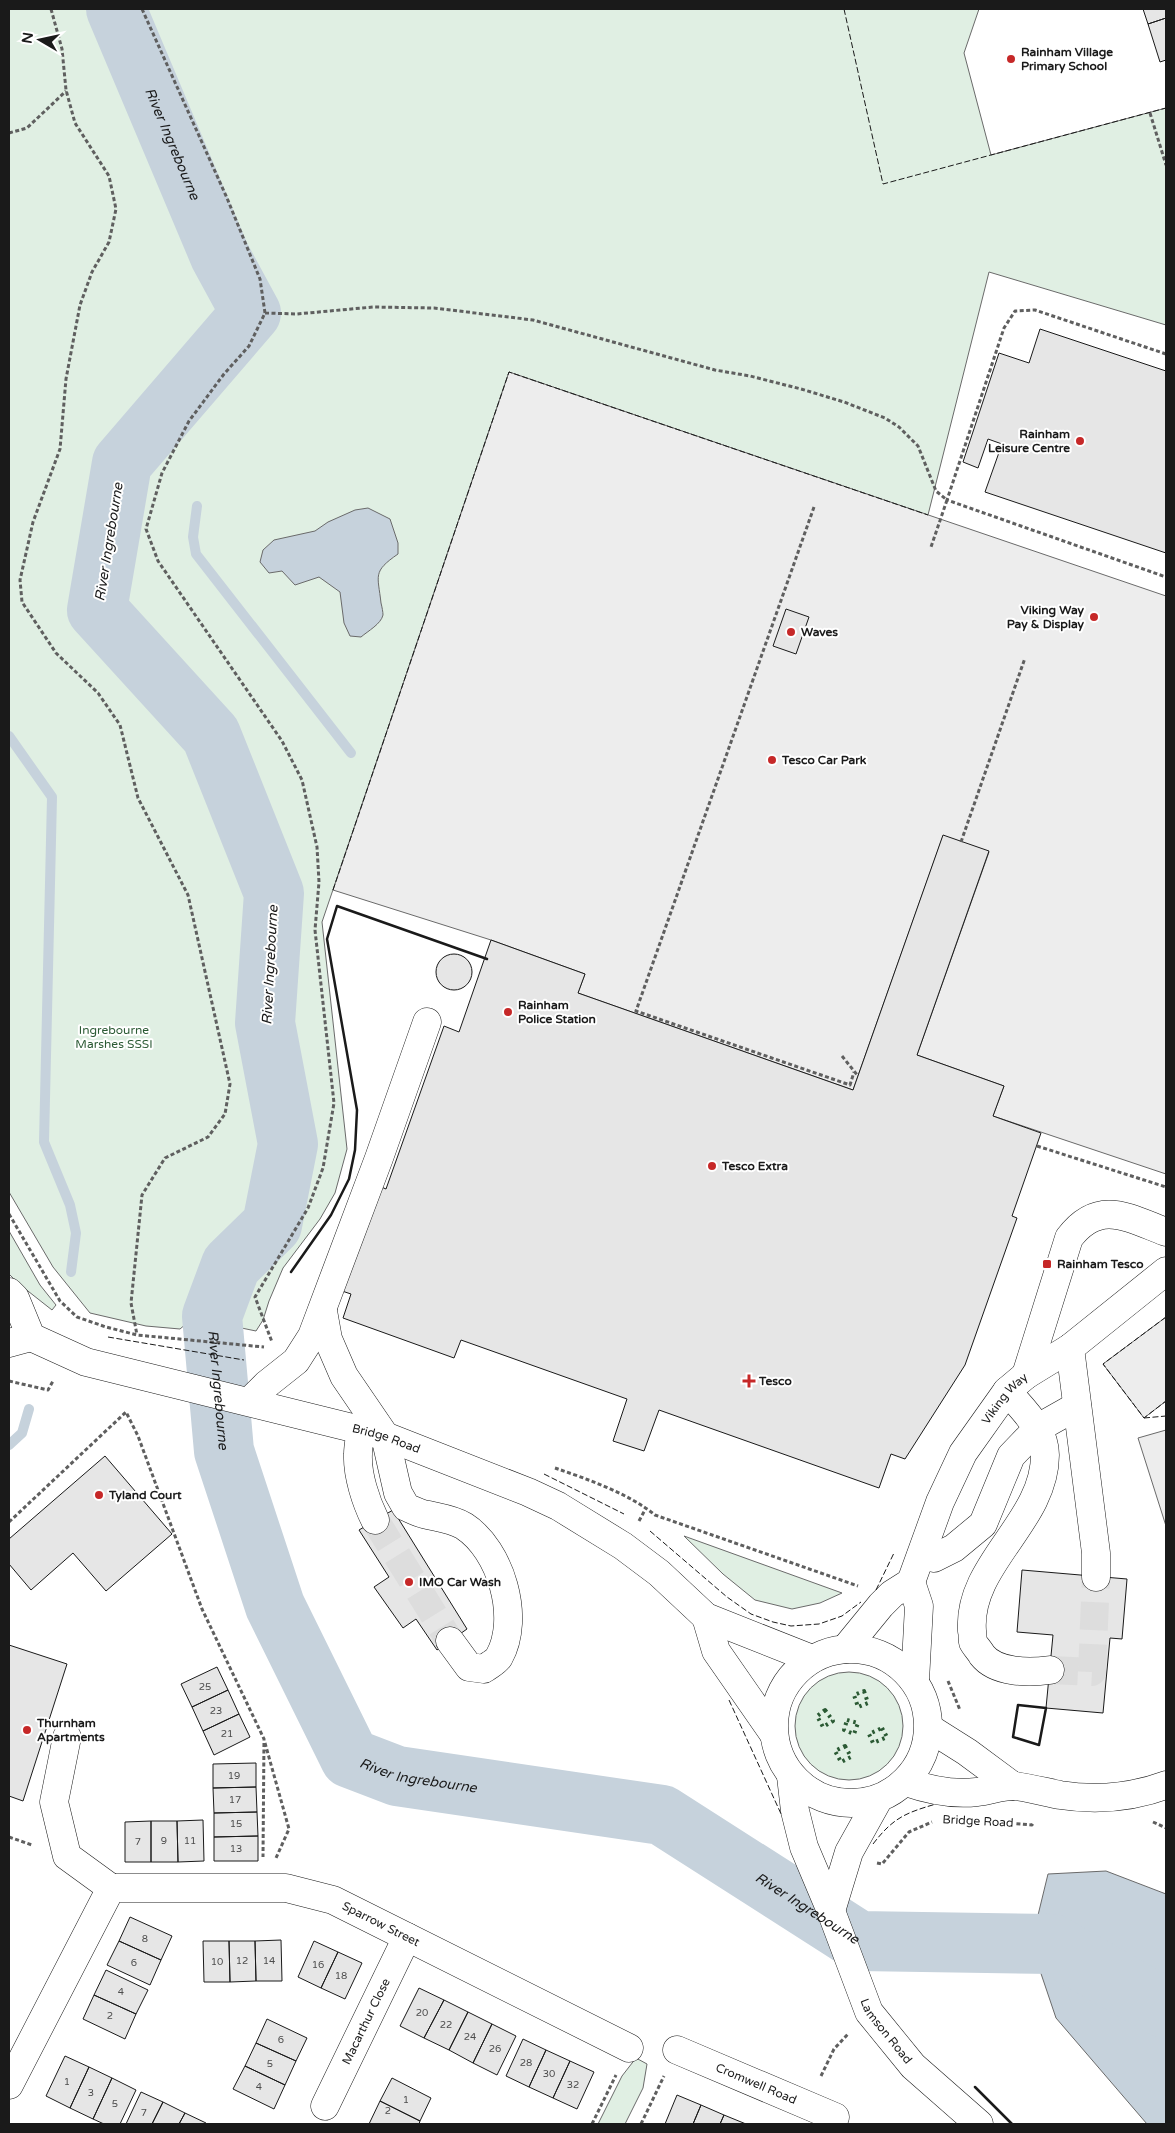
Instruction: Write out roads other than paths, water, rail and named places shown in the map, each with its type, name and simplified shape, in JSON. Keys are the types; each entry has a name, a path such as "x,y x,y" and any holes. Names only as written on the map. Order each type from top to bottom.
{"street":[{"path":"250,1401 267,1384 296,1361 312,1336 323,1312 427,1022"},
{"path":"1050,1670 1034,1672 1001,1668 985,1658 973,1642 972,1618 984,1580 1039,1490 1046,1454 1038,1428 1017,1383 1070,1238 1078,1226 1088,1218 1103,1214 1123,1216 1166,1232"},
{"name":"Viking Way","path":"910,1582 940,1502 963,1453 1017,1383 1070,1348 1166,1271"},
{"name":"Bridge Road","path":"9,1292 15,1298 20,1340 86,1362 250,1401 373,1433 528,1492 558,1506 644,1561 706,1617 812,1659"},
{"path":"323,1312 328,1339 406,1507 426,1515 448,1518 465,1527 487,1548 498,1570 509,1613 508,1636 498,1659 484,1669 468,1667 450,1640"},
{"path":"1070,1348 1096,1553 1096,1577"},
{"path":"921,1556 934,1558 954,1548 983,1524 1011,1456 1038,1428 1077,1406"},
{"path":"373,1433 358,1454 367,1501 375,1520"},
{"path":"845,1649 881,1605 892,1594 910,1582 919,1606 915,1681"},
{"path":"706,1617 716,1651 773,1733"},
{"path":"845,1649 865,1650 884,1656 901,1666 915,1681 926,1704 929,1728 922,1757 915,1770 906,1782 893,1792 878,1800 854,1804 831,1802 809,1792 791,1776 779,1756 773,1733 775,1711 782,1690 795,1672 812,1659 828,1652 845,1649"},
{"path":"929,1728 967,1752 1013,1786"},
{"path":"9,2085 111,1888 67,1856 54,1802 67,1737"},
{"name":"Lamson Road","path":"791,1776 795,1811 804,1847 831,1911 869,2012 907,2060 979,2124"},
{"path":"906,1782 931,1790 951,1793 977,1792 1013,1786 1062,1795 1095,1798 1140,1794 1166,1785"},
{"path":"831,1911 849,1852 878,1800"},
{"name":"Sparrow Street","path":"111,1888 286,1888 333,1900 629,2048"},
{"name":"Macarthur Close","path":"325,2106 407,1937"},
{"name":"Cromwell Road","path":"677,2050 808,2104 839,2122"}],"waterway":[{"name":"River Ingrebourne","path":"116,9 220,256 251,313 122,463 97,610 211,735 274,893 265,1023 288,1144 272,1225 231,1265 212,1316 224,1451 275,1606 350,1758 397,1776 662,1815 859,1941 1052,1944 1166,2009"},
{"path":"197,506 193,537 196,554 351,753"},
{"path":"9,736 52,797 44,1142 70,1205 76,1233 71,1272"},
{"path":"9,1445 22,1433 29,1409"}],"tunnel":[{"path":"375,1520 450,1641"},
{"path":"1050,1670 1092,1672 1096,1577"}],"place":[{"name":"Rainham Village Primary School","path":"1011,59"},
{"name":"Rainham Leisure Centre","path":"1080,441"},
{"name":"Viking Way Pay & Display","path":"1094,617"},
{"name":"Waves","path":"791,632"},
{"name":"Tesco Car Park","path":"772,760"},
{"name":"Rainham Police Station","path":"508,1012"},
{"name":"Tesco Extra","path":"712,1166"},
{"name":"Rainham Tesco","path":"1047,1264"},
{"name":"Tesco","path":"749,1381"},
{"name":"Tyland Court","path":"99,1495"},
{"name":"IMO Car Wash","path":"409,1582"},
{"name":"Thurnham Apartments","path":"27,1730"}],"park label":[{"name":"Ingrebourne Marshes SSSI","path":"114,1037"}]}
